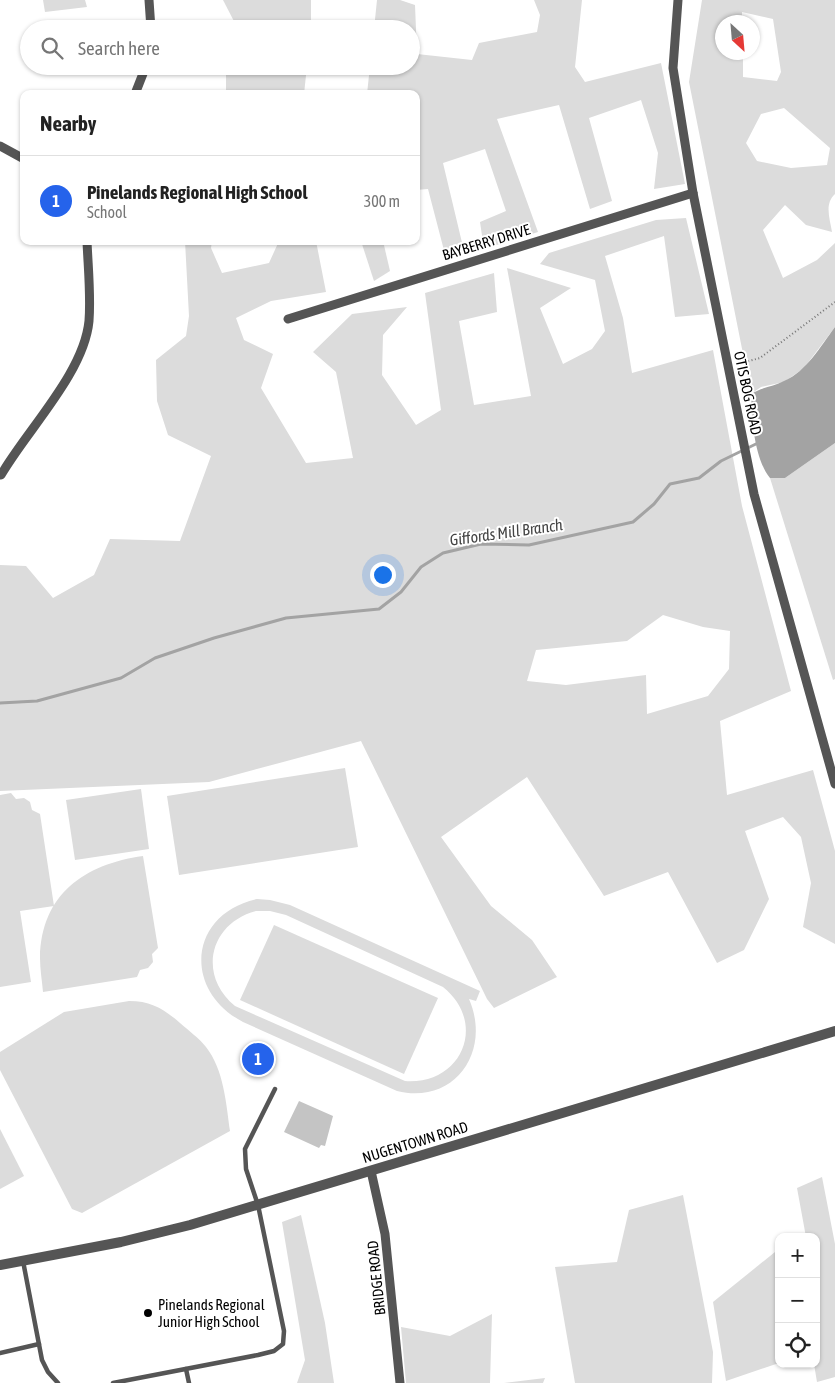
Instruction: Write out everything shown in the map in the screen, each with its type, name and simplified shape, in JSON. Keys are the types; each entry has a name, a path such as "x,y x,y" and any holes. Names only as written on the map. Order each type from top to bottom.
{"street":[{"path":"149,0 150,20"},
{"name":"OTIS BOG ROAD","path":"678,0 673,68 693,193 754,494 835,784"},
{"path":"137,90 142,75"},
{"path":"0,146 20,157"},
{"name":"BAYBERRY DRIVE","path":"288,319 693,193"},
{"path":"1,475 15,451 68,377 82,350 89,322 87,245"},
{"name":"NUGENTOWN ROAD","path":"0,1265 121,1242 258,1205 835,1031"},
{"name":"BRIDGE ROAD","path":"371,1171 385,1234 400,1383"}],"lane":[{"path":"113,1383 274,1351 283,1344 284,1337 280,1307 258,1205 246,1169 245,1149 275,1089"},
{"path":"23,1262 40,1347 48,1372 58,1383"},
{"path":"0,1353 40,1347"},
{"path":"186,1369 189,1383"}],"path":[{"path":"728,366 760,358 835,302"}],"shaded area":[{"path":"43,0 85,0 87,7 45,12"},
{"path":"223,0 311,0 311,20 233,20"},
{"path":"377,0 400,0 415,5 416,20 375,20"},
{"path":"534,0 582,0 575,67 585,82 661,63 685,184 654,189 658,153 641,100 589,118 612,201 590,209 559,105 497,119 538,232 484,249 480,222 506,211 485,149 443,163 464,251 446,258 428,189 420,190 420,90 367,90 369,75 420,75 420,54 472,60 479,43 537,32 540,15"},
{"path":"702,0 835,0 835,194 829,207 832,232 806,225 785,205 763,230 783,278 817,260 835,243 835,327 804,368 784,382 761,387 751,394 689,82","holes":["784,108 830,148 827,165 791,168 757,161 746,143 761,114"]},
{"path":"226,75 306,75 304,90 226,90"},
{"path":"686,218 709,314 675,317 664,236 605,256 623,318 632,373 713,350 742,506 791,691 720,721 727,795 813,770 835,851 835,944 803,927 811,883 801,837 783,817 745,831 769,899 744,950 717,963 668,872 604,896 527,777 441,837 491,906 532,940 557,977 494,1008 487,999 361,741 209,782 0,791 0,565 26,566 53,598 94,575 110,539 180,541 211,456 168,435 157,401 156,360 186,336 189,316 185,245 211,245 222,273 269,263 277,245 317,245 326,292 271,301 236,318 244,340 273,354 261,388 306,463 353,458 336,372 313,352 352,314 407,307 383,335 382,375 416,425 441,410 425,293 494,273 497,312 459,321 474,405 531,396 507,268 571,288 540,308 563,364 592,349 605,331 595,280 540,264 549,253 656,220","holes":["663,615 703,627 730,631 729,669 708,696 647,714 646,675 566,685 527,681 536,650 627,641"]},
{"path":"362,245 384,245 390,271 374,281"},
{"path":"835,327 835,443 785,478 770,478 757,450 751,394 780,383 800,371"},
{"path":"835,443 835,679 833,680 770,478 785,478"},
{"path":"345,768 358,847 179,875 167,796"},
{"path":"141,789 149,849 75,860 66,800"},
{"path":"11,793 16,799 24,798 30,802 32,810 40,814 54,906 20,911 31,982 0,987 0,795"},
{"path":"143,856 158,948 152,954 153,962 148,968 140,970 137,977 43,992 40,958 42,936 48,916 58,900 70,886 85,875 103,866"},
{"path":"257,899 290,905 480,991 476,1001 469,999 475,1019 475,1038 471,1055 463,1070 451,1082 436,1090 417,1093 397,1091 243,1022 223,1008 210,991 203,973 202,954 207,936 218,920 234,907","holes":["256,911 270,911 286,915 443,987 457,1002 464,1017 466,1034 462,1049 454,1063 441,1073 425,1080 405,1081 235,1006 223,994 216,980 213,965 214,951 219,938 240,917"]},
{"path":"274,925 438,998 404,1074 240,1000"},
{"path":"129,1001 144,1002 163,1010 206,1047 217,1066 220,1076 230,1131 82,1213 72,1209 0,1070 0,1052 64,1012"},
{"path":"0,1129 24,1176 0,1189"},
{"path":"822,1177 835,1244 835,1377 817,1382 815,1368 820,1368 820,1233 805,1233 797,1188"},
{"path":"683,1195 713,1352 712,1383 575,1383 555,1267 617,1262 629,1210"},
{"path":"301,1215 325,1323 334,1383 297,1383 305,1360 282,1222"},
{"path":"775,1252 775,1364 726,1381 713,1302"},
{"path":"492,1314 490,1383 406,1383 401,1327 450,1336"},
{"path":"545,1378 543,1383 504,1383"}],"building":[{"path":"299,1101 333,1116 325,1146 321,1145 319,1148 284,1132"}],"waterway":[{"name":"Giffords Mill Branch","path":"0,703 37,701 121,678 155,658 214,638 286,618 379,609 401,592 421,567 443,553 481,544 529,545 633,522 654,504 670,484 699,478 721,461 760,442"}],"place":[{"name":"Pinelands Regional High School","path":"258,1059"},
{"name":"Pinelands Regional Junior High School","path":"148,1313"}]}
